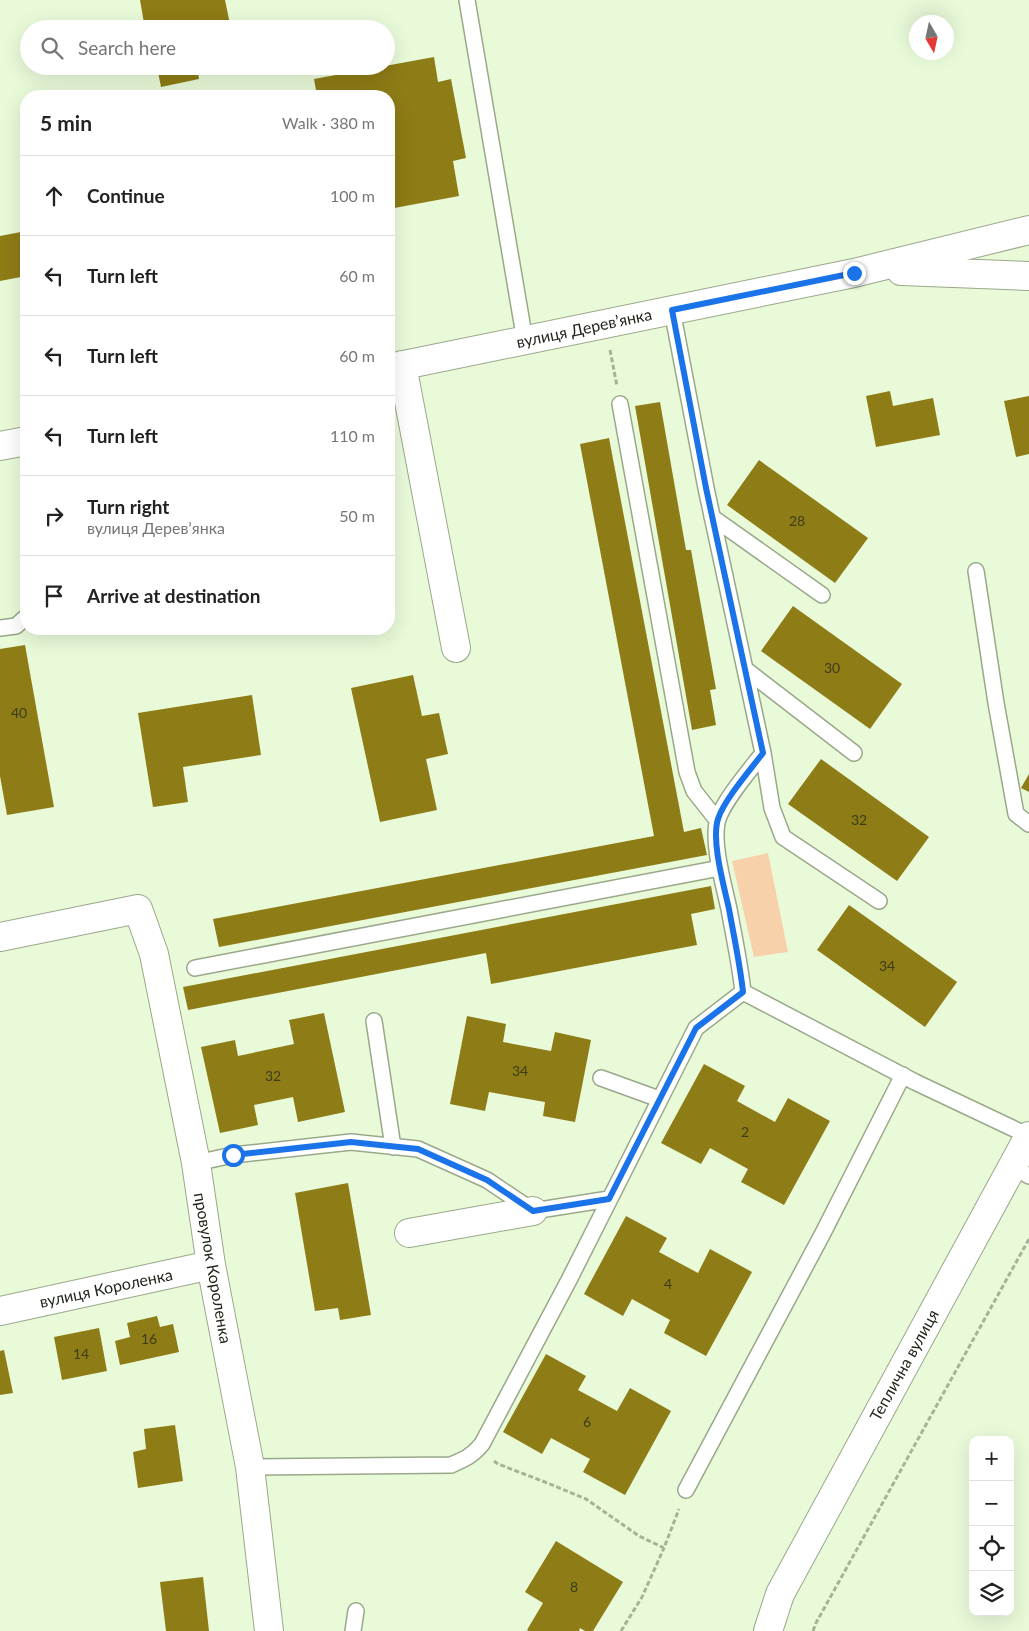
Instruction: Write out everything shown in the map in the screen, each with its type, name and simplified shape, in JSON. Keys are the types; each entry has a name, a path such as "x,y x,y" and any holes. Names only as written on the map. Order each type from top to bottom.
{"street":[{"path":"867,270 1029,230"},
{"name":"вулиця Деревʼянка","path":"395,367 867,270"},
{"path":"867,270 1029,276"},
{"path":"395,367 456,648"},
{"path":"0,446 20,442"},
{"name":"провулок Короленка","path":"0,937 138,909 154,954 196,1163 211,1264 250,1467 269,1631"},
{"name":"Теплична вулиця","path":"768,1631 780,1594 1021,1171 1029,1136"},
{"path":"409,1233 533,1211"},
{"name":"вулиця Короленка","path":"0,1311 211,1264"},
{"name":"Теплична вулиця","path":"746,1631 780,1594"}],"lane":[{"path":"467,0 525,340"},
{"path":"672,310 712,517 763,753 772,808 783,837 879,901"},
{"path":"620,404 687,772 694,791 717,820"},
{"path":"712,517 822,595"},
{"path":"976,571 996,703 1016,814 1029,824"},
{"path":"0,628 16,626 20,622"},
{"path":"745,669 854,753"},
{"path":"743,992 740,962 720,868 717,820 723,807 763,753"},
{"path":"195,968 720,868"},
{"path":"743,992 903,1075 1029,1136"},
{"path":"250,1467 450,1465 468,1458 482,1444 569,1280 696,1028 743,992"},
{"path":"374,1021 392,1147"},
{"path":"686,1490 823,1233 903,1075"},
{"path":"600,1078 659,1099"},
{"path":"196,1163 233,1155 351,1142 418,1149 487,1180 533,1211 609,1199"},
{"path":"353,1631 356,1611"}],"path":[{"path":"605,324 620,404"},
{"path":"812,1631 1029,1239"},
{"path":"478,1448 498,1464 586,1499 639,1536 664,1548"},
{"path":"621,1631 642,1596 664,1548 686,1490"}],"shaded area":[{"path":"768,853 788,952 754,957 732,861"}],"building":[{"path":"140,0 225,0 229,20 143,20"},
{"path":"434,57 438,82 451,79 466,158 453,161 459,196 395,208 395,90 316,90 314,79 336,75 395,75 395,64"},
{"path":"159,75 198,75 199,79 161,87"},
{"path":"20,232 20,277 0,281 0,236"},
{"path":"890,391 893,406 933,398 940,435 876,447 866,396"},
{"path":"1029,396 1029,454 1016,457 1004,401"},
{"path":"660,402 686,550 691,550 716,689 710,690 716,725 692,730 635,406"},
{"path":"609,438 684,832 701,828 707,855 219,947 213,919 654,836 580,444"},
{"path":"759,460 868,538 835,583 727,505"},
{"path":"793,606 902,684 870,729 761,651"},
{"path":"25,645 54,807 7,815 0,776 0,649"},
{"path":"413,675 422,716 439,713 448,754 426,759 437,810 380,822 351,688"},
{"path":"252,695 261,755 183,767 188,802 153,807 138,713"},
{"path":"821,759 929,837 897,881 788,804"},
{"path":"1029,774 1029,792 1021,788"},
{"path":"711,886 715,909 691,914 697,945 491,984 486,953 188,1010 183,987"},
{"path":"849,905 957,982 925,1027 817,950"},
{"path":"324,1013 345,1112 298,1122 293,1097 254,1105 258,1125 220,1133 201,1047 235,1040 238,1056 294,1044 289,1020"},
{"path":"467,1016 506,1024 503,1042 551,1051 555,1032 591,1040 575,1122 543,1116 545,1102 489,1092 485,1111 450,1104"},
{"path":"704,1064 745,1086 737,1101 775,1122 788,1098 830,1121 784,1205 741,1182 748,1169 710,1148 701,1164 661,1143"},
{"path":"348,1183 371,1315 340,1320 338,1308 315,1311 295,1193"},
{"path":"626,1216 667,1238 659,1252 698,1273 710,1249 752,1272 706,1356 664,1333 670,1320 632,1299 623,1316 584,1294"},
{"path":"157,1316 160,1327 173,1324 179,1352 120,1365 115,1341 130,1337 127,1323"},
{"path":"99,1328 107,1371 62,1380 54,1337"},
{"path":"4,1350 13,1393 0,1395 0,1351"},
{"path":"546,1354 586,1376 578,1390 617,1411 630,1388 671,1411 625,1495 583,1472 590,1459 551,1438 542,1454 503,1432"},
{"path":"175,1425 183,1481 138,1488 133,1452 146,1449 144,1429"},
{"path":"556,1541 623,1582 593,1631 585,1631 580,1628 579,1631 527,1630 543,1603 525,1592"},
{"path":"203,1577 209,1631 166,1631 160,1582"}],"route":[{"path":"233,1155 351,1142 418,1149 487,1180 533,1211 609,1199 696,1028 743,992 740,962 720,868 717,820 723,807 763,753 706,488 672,310 854,273"}]}
